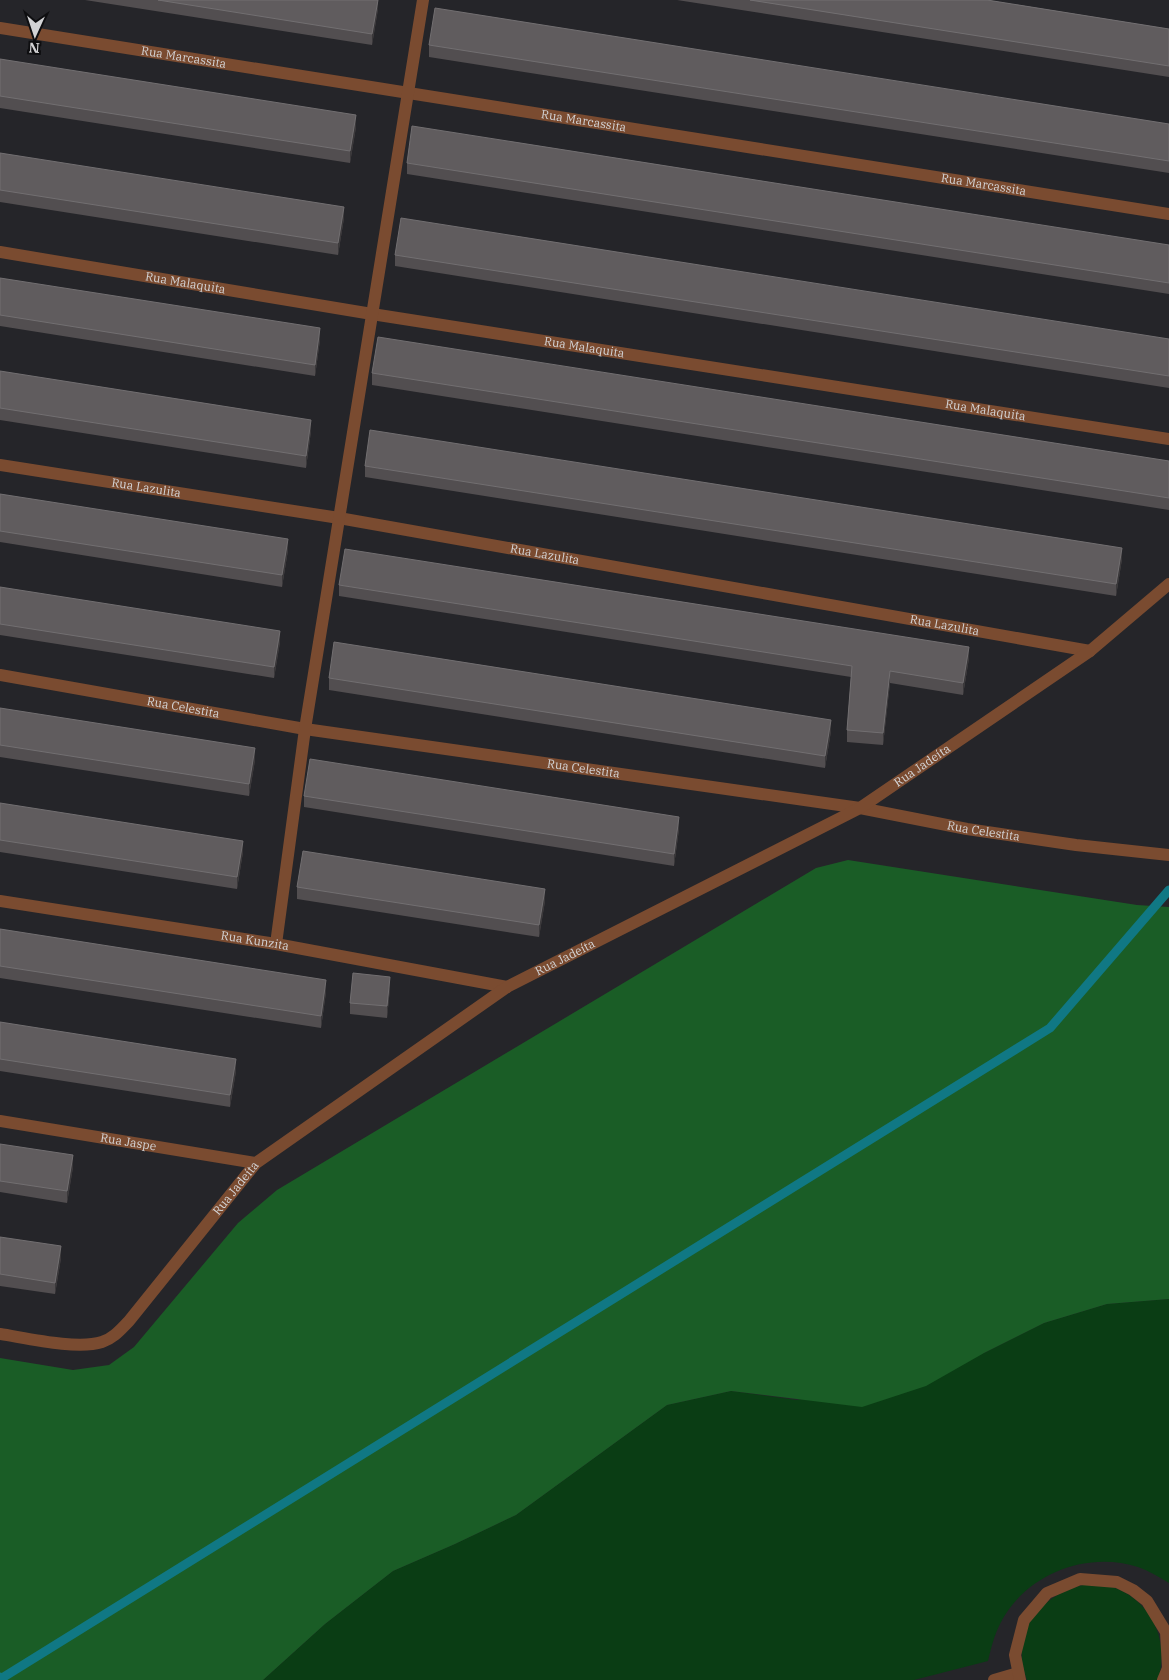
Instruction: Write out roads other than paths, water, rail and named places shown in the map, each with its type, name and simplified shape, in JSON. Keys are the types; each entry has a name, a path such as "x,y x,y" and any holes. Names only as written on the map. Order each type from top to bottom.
{"street":[{"path":"276,944 305,729 423,0"},
{"name":"Rua Marcassita","path":"0,28 1169,214"},
{"name":"Rua Malaquita","path":"0,252 372,314 1169,440"},
{"name":"Rua Lazulita","path":"0,465 339,518 1090,651"},
{"name":"Rua Jadeíta","path":"0,1334 90,1345 103,1342 115,1336 256,1163 507,986 860,808 1090,651 1169,584"},
{"name":"Rua Celestita","path":"0,675 305,729 860,808 967,829 1076,845 1169,855"},
{"name":"Rua Kunzita","path":"0,901 276,944 507,986"},
{"name":"Rua Jaspe","path":"0,1120 256,1163"},
{"path":"994,1680 1019,1677 1015,1655 1024,1620 1047,1593 1080,1579 1117,1582 1133,1590 1148,1601 1167,1631 1168,1668 1163,1680"}],"waterway":[{"path":"0,1677 2,1678 1050,1028 1169,890"}]}
